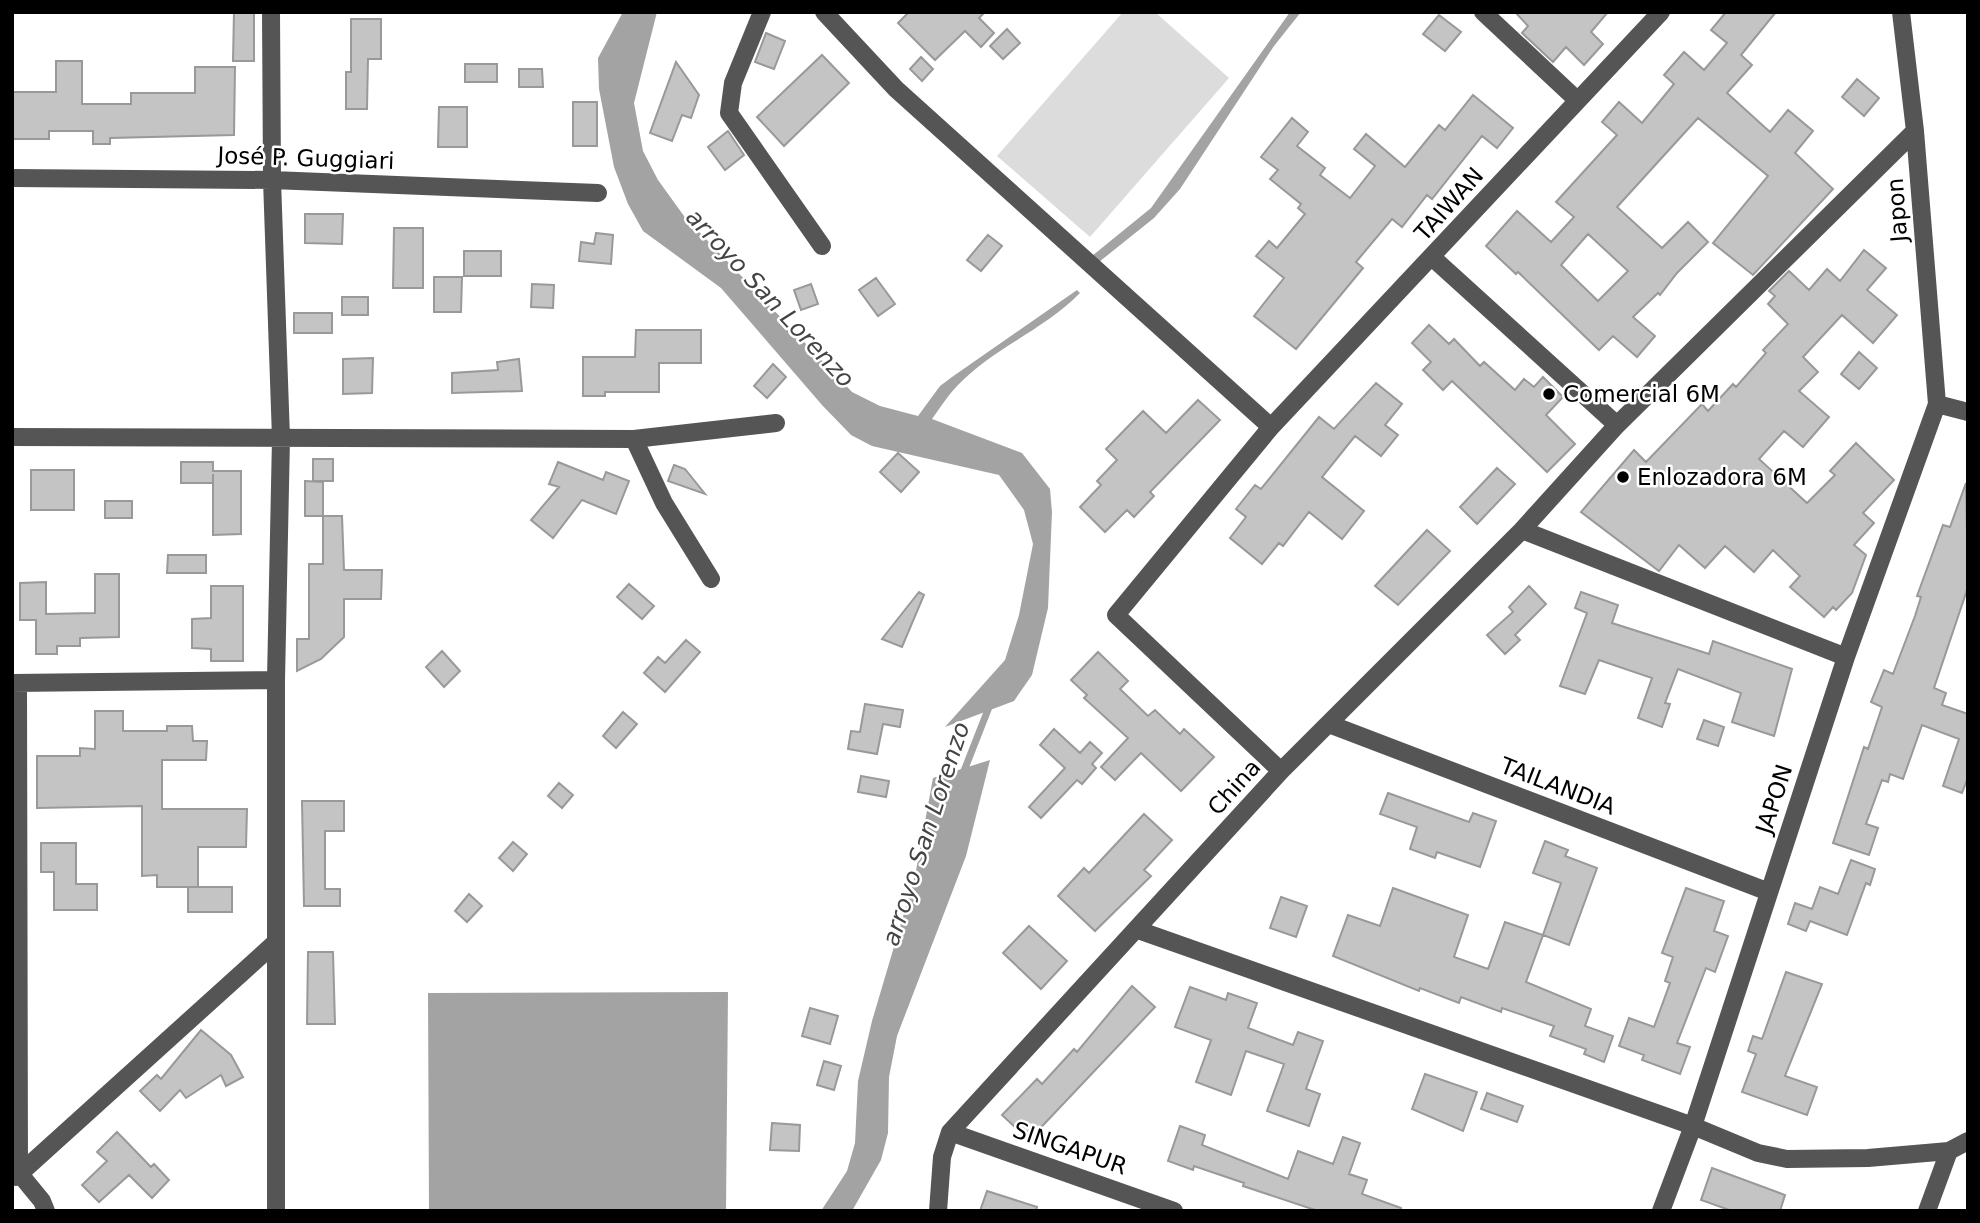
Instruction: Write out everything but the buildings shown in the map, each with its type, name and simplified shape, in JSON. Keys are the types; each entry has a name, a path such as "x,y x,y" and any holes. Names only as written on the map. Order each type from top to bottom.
{"street":[{"path":"271,12 272,180 281,438 276,680 276,1211"},
{"path":"762,12 733,83 729,113 822,246"},
{"path":"824,12 896,89 1271,427"},
{"path":"1483,12 1577,100"},
{"name":"TAIWAN","path":"1281,771 1116,615 1271,427 1433,258 1661,12"},
{"name":"Japon","path":"1901,12 1915,131 1937,404"},
{"name":"China","path":"938,1211 942,1157 950,1132 1281,771 1522,530 1617,425 1915,131"},
{"name":"José P. Guggiari","path":"12,178 272,180 598,193"},
{"path":"1433,258 1617,425"},
{"path":"1937,404 1968,412"},
{"name":"JAPON","path":"1661,1211 1693,1126 1846,657 1937,404"},
{"path":"12,437 634,439 776,423"},
{"path":"634,439 664,503 711,579"},
{"path":"1522,530 1846,657"},
{"path":"46,1211 16,1177 15,683 276,680"},
{"name":"TAILANDIA","path":"1329,724 1769,892"},
{"path":"1138,930 1693,1126 1758,1153 1787,1159 1868,1158 1949,1151 1968,1141"},
{"path":"16,1177 276,942"},
{"name":"SINGAPUR","path":"950,1132 1174,1211"},
{"path":"1927,1211 1949,1151"}],"shaded area":[{"path":"1123,12 1155,12 1229,78 1090,237 997,156"}],"water":[{"path":"623,12 657,12 634,103 643,151 658,180 684,216 852,392 880,406 918,416 940,386 1077,290 1080,293 1051,318 972,372 951,393 932,419 1022,453 1050,489 1052,512 1048,608 1032,675 1014,701 945,727 1005,660 1019,615 1033,544 1024,510 999,475 872,446 851,435 721,288 643,231 628,204 614,167 599,89 598,58"},
{"path":"1290,12 1301,12 1274,46 1180,189 1154,218 1099,262 1092,256 1151,208"},
{"path":"990,760 966,856 897,1036 889,1077 888,1133 881,1160 852,1211 821,1211 847,1171 855,1143 858,1081 872,1021 915,876 933,778"},
{"path":"728,992 726,1211 429,1211 428,993"}],"waterway":[{"name":"arroyo San Lorenzo","path":"962,776 991,702"}],"place":[{"name":"Comercial 6M","path":"1549,394"},
{"name":"Enlozadora 6M","path":"1623,477"}]}
